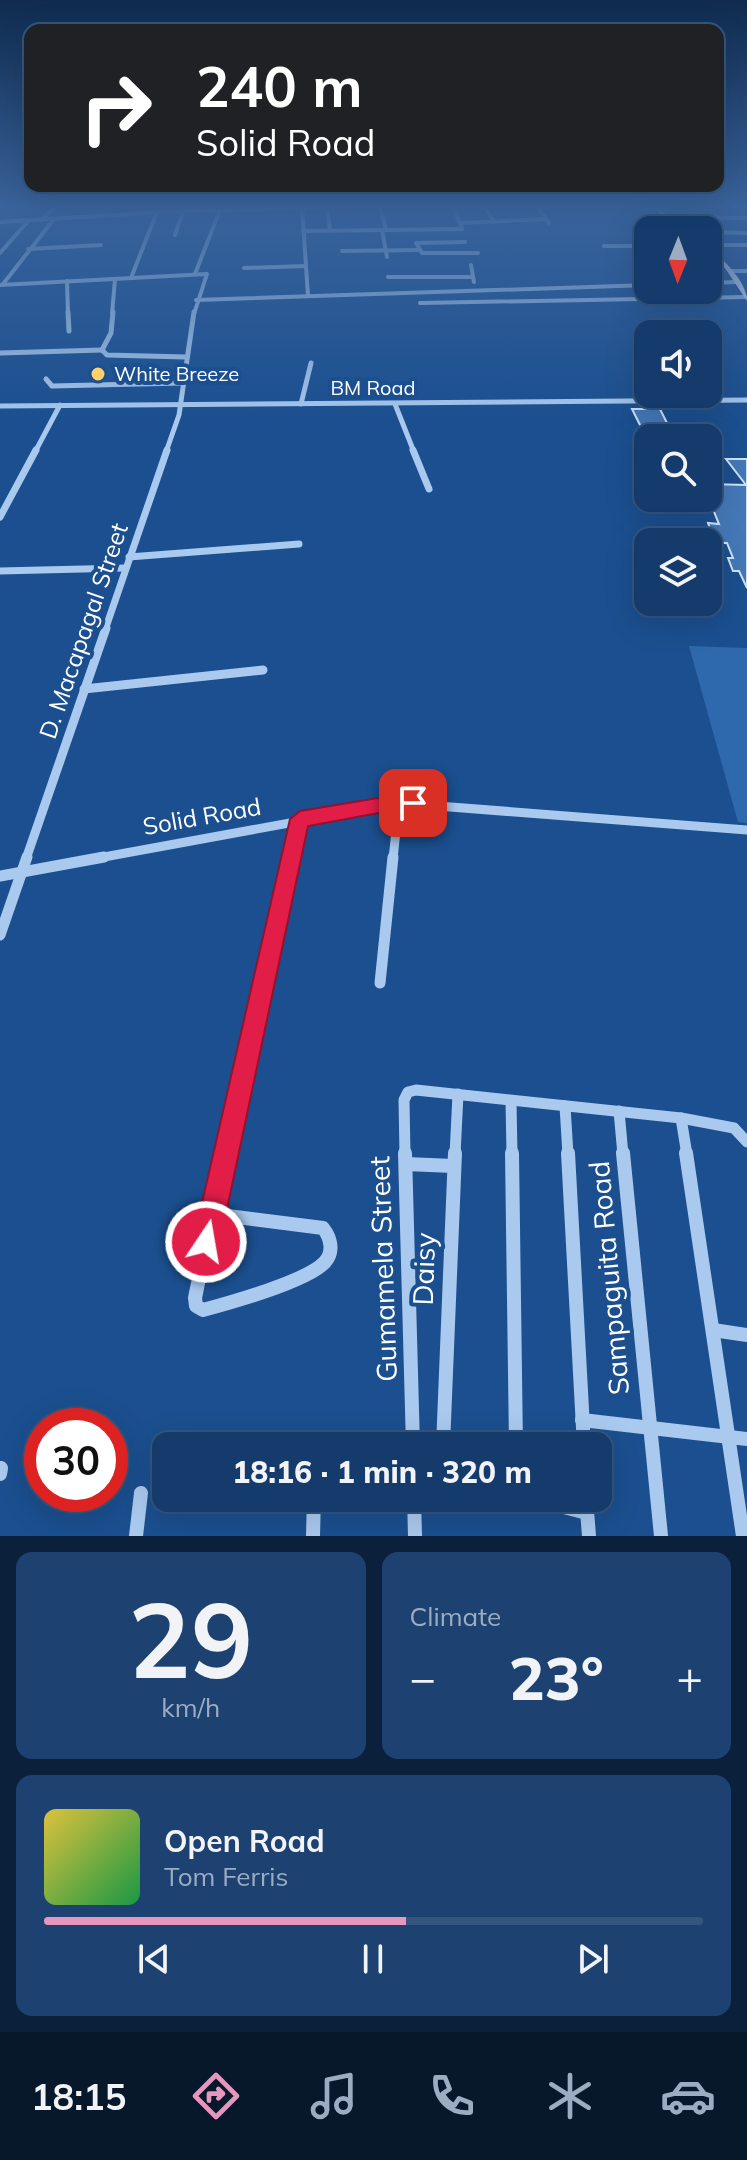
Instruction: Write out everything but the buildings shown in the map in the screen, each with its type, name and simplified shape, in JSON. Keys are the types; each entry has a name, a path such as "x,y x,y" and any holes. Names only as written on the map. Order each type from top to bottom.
{"main road":[{"path":"734,278 747,298"}],"street":[{"path":"2,284 136,278"},
{"name":"D. Macapagal Street","path":"0,935 179,405 196,300 205,278"},
{"path":"307,278 308,296"},
{"path":"472,278 475,289"},
{"path":"102,350 111,333 115,279"},
{"path":"67,281 69,331"},
{"path":"722,283 737,282"},
{"path":"196,300 634,285"},
{"path":"420,303 747,298"},
{"path":"0,353 102,350"},
{"path":"102,350 104,355 111,356 186,357"},
{"path":"301,404 311,363"},
{"path":"46,379 52,386 183,383"},
{"name":"BM Road","path":"0,406 747,400"},
{"path":"395,404 429,489"},
{"path":"1,513 60,405"},
{"path":"129,557 299,544"},
{"path":"0,571 125,568"},
{"path":"84,689 263,670"},
{"path":"380,983 399,803"},
{"name":"Solid Road","path":"0,876 399,803 747,830"},
{"path":"212,1214 323,1228 330,1237 330,1253 316,1269 203,1310 195,1303 212,1214 300,819"},
{"name":"Gumamela Street","path":"413,1432 404,1100 408,1092 458,1094"},
{"path":"458,1094 681,1118 734,1128 747,1142"},
{"name":"Daisy","path":"444,1432 458,1094"},
{"path":"511,1101 516,1432"},
{"path":"565,1106 583,1432"},
{"name":"Sampaguita Road","path":"619,1111 661,1536"},
{"path":"681,1118 743,1536"},
{"path":"406,1164 453,1166"},
{"path":"713,1330 747,1335"},
{"path":"582,1420 747,1439"},
{"path":"136,1536 141,1493"},
{"path":"313,1536 314,1512"},
{"path":"414,1512 415,1536"},
{"path":"587,1512 589,1536"}],"shaded area":[{"path":"689,646 747,648 747,823 738,822"}],"place":[{"name":"White Breeze","path":"98,374"}],"route":[{"path":"206,1242 300,819 384,804 413,803"}]}
